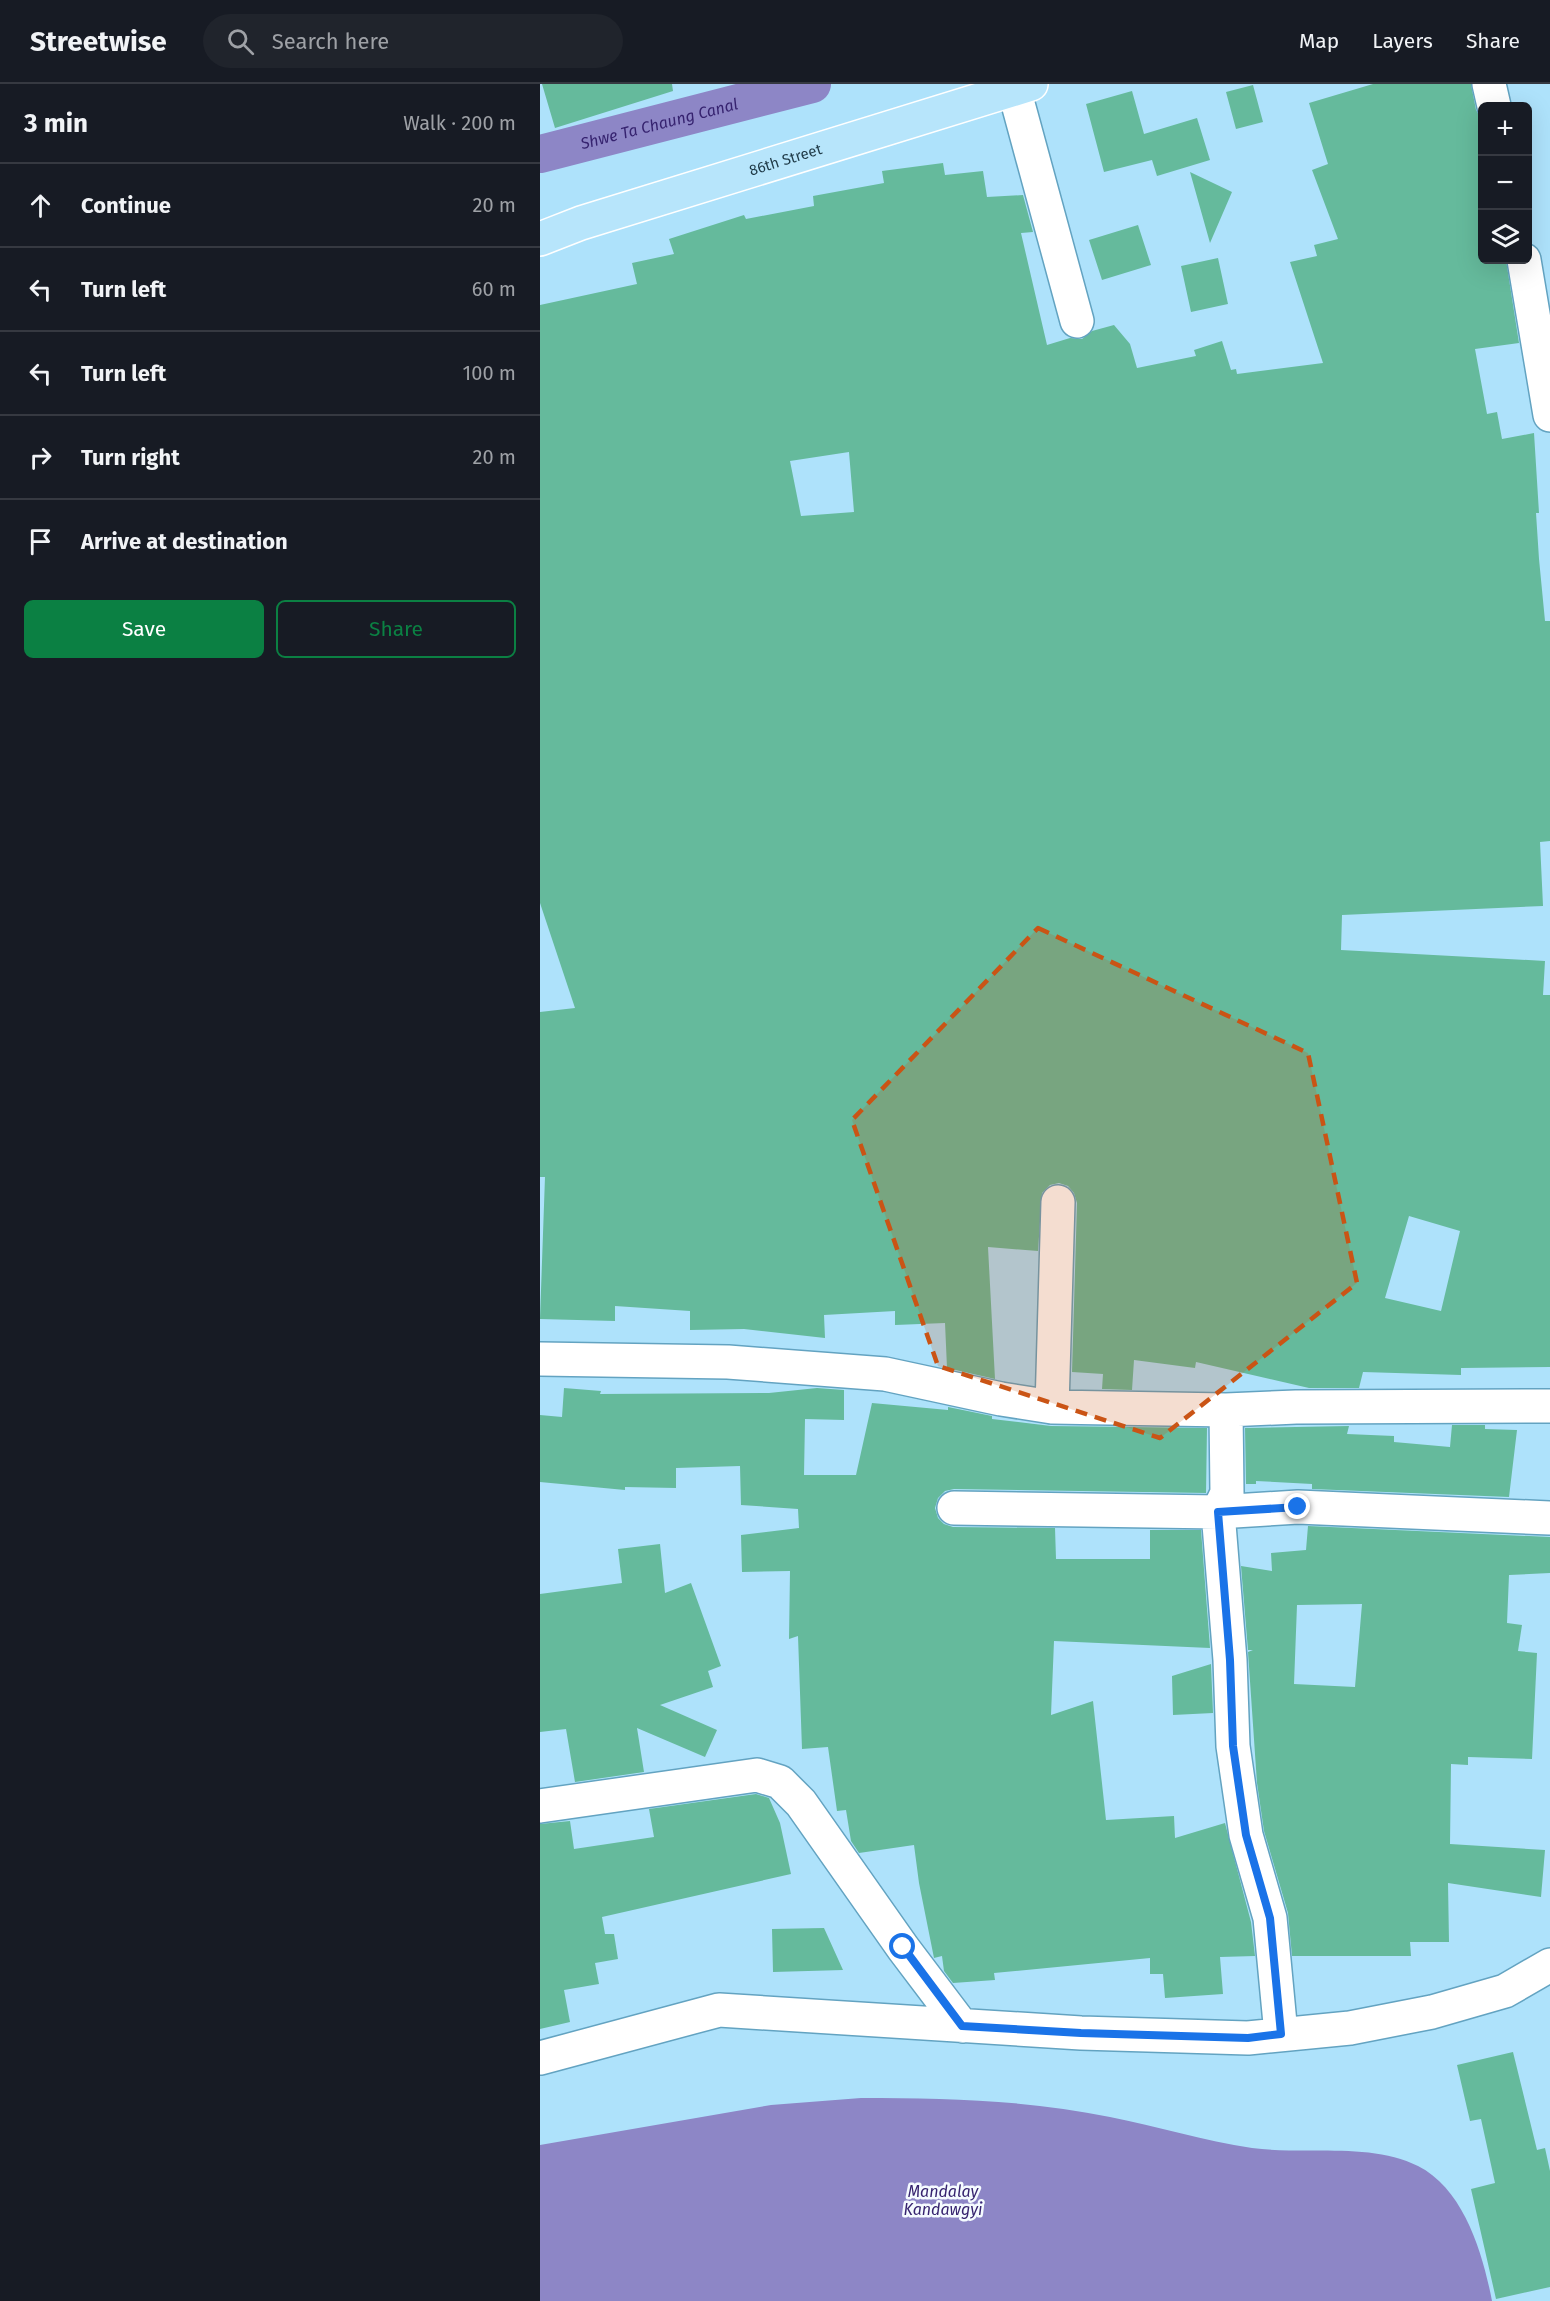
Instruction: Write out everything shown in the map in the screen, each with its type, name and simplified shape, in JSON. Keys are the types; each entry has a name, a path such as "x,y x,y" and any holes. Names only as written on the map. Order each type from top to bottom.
{"main road":[{"name":"86th Street","path":"540,239 581,223 1022,86"}],"street":[{"path":"1489,84 1493,102"},
{"path":"1022,86 1077,321"},
{"path":"1525,264 1550,415"},
{"path":"1052,1407 1058,1202"},
{"path":"540,1359 728,1362 885,1374 1001,1399 1052,1407 1226,1410 1296,1407 1550,1406"},
{"path":"1226,1410 1227,1493 1218,1512 1230,1660 1233,1746 1246,1835 1270,1918 1281,2034"},
{"path":"954,1508 1218,1512 1298,1507 1550,1518"},
{"path":"540,1806 757,1774 780,1782 801,1803 962,2026"},
{"path":"540,2058 719,2010 1081,2033 1248,2038 1350,2028 1432,2012 1505,1991 1550,1965"}],"highlighted area":[{"path":"1038,928 1308,1053 1357,1283 1160,1438 938,1366 852,1120"}],"water":[{"name":"Mandalay Kandawgyi","path":"861,2098 955,2100 1049,2107 1110,2117 1252,2148 1359,2152 1400,2159 1434,2176 1459,2206 1477,2244 1492,2301 540,2301 540,2145 771,2105"}],"building":[{"path":"542,84 672,84 673,91 555,128"},
{"path":"1373,84 1471,84 1478,113 1478,264 1507,264 1519,343 1475,349 1487,414 1497,412 1502,439 1534,433 1539,513 1536,513 1539,559 1545,621 1550,621 1550,841 1540,842 1543,906 1342,915 1341,950 1545,961 1543,995 1550,995 1550,1367 1461,1368 1461,1375 1363,1372 1359,1388 1309,1388 1196,1362 1195,1368 1134,1360 1132,1390 1102,1389 1103,1374 1072,1372 1077,1203 1074,1193 1068,1186 1059,1183 1050,1185 1042,1193 1038,1251 988,1247 995,1379 947,1368 945,1323 895,1325 895,1311 824,1315 825,1338 744,1329 690,1330 690,1311 615,1306 615,1321 540,1319 545,1177 540,1177 540,1012 575,1008 540,903 540,305 637,284 632,263 674,254 669,239 744,215 746,219 814,206 813,196 884,183 882,171 943,163 945,175 983,171 987,197 1023,195 1033,232 1021,233 1047,345 1070,338 1082,339 1092,331 1114,325 1130,344 1137,368 1196,356 1194,350 1222,341 1231,370 1236,369 1237,374 1323,363 1290,262 1317,256 1314,245 1338,239 1312,170 1328,164 1309,103","holes":["849,452 854,512 801,516 790,461","1409,1216 1460,1231 1441,1311 1385,1298"]},
{"path":"1253,85 1263,122 1236,129 1226,92"},
{"path":"1132,91 1144,134 1197,118 1210,160 1157,176 1152,160 1104,172 1086,104"},
{"path":"1190,172 1232,192 1210,243"},
{"path":"1138,225 1151,265 1102,280 1089,240"},
{"path":"1218,258 1228,304 1191,312 1181,266"},
{"path":"564,1388 601,1391 600,1394 769,1393 817,1388 844,1390 844,1420 805,1419 804,1475 856,1475 872,1403 948,1410 948,1407 992,1416 992,1419 1051,1426 1207,1428 1206,1493 954,1489 945,1491 938,1498 935,1508 938,1518 944,1524 953,1527 1055,1528 1056,1559 1150,1559 1150,1530 1201,1530 1210,1648 1054,1641 1051,1715 1093,1701 1106,1820 1174,1816 1175,1838 1225,1823 1251,1922 1255,1956 1220,1957 1223,1994 1165,1998 1163,1974 1150,1974 1150,1958 994,1973 995,1980 953,1983 944,1971 942,1956 934,1958 914,1845 859,1853 851,1841 846,1810 837,1811 828,1747 802,1749 798,1636 789,1639 790,1571 742,1572 741,1535 799,1528 798,1509 741,1505 740,1466 676,1468 676,1488 625,1487 625,1490 540,1482 540,1415 562,1417"},
{"path":"1452,1425 1485,1425 1485,1429 1517,1430 1509,1497 1312,1489 1312,1484 1256,1481 1256,1484 1246,1484 1245,1428 1349,1426 1347,1434 1394,1436 1394,1442 1450,1447"},
{"path":"1308,1526 1550,1537 1550,1573 1509,1575 1507,1623 1522,1625 1518,1651 1537,1653 1532,1759 1468,1757 1468,1765 1451,1764 1450,1844 1545,1850 1541,1897 1448,1883 1449,1942 1410,1942 1411,1956 1292,1956 1288,1913 1264,1831 1257,1783 1248,1652 1253,1650 1248,1650 1241,1566 1272,1571 1271,1553 1306,1550","holes":["1362,1604 1355,1687 1294,1684 1297,1605"]},
{"path":"660,1544 665,1593 691,1583 721,1666 708,1671 713,1687 660,1705 717,1730 705,1757 637,1728 644,1772 575,1782 566,1729 540,1732 540,1594 622,1583 618,1549"},
{"path":"1211,1664 1213,1713 1173,1715 1172,1676"},
{"path":"756,1794 769,1798 780,1823 791,1874 602,1917 605,1934 614,1934 618,1959 595,1963 599,1984 564,1990 570,2022 540,2029 540,1824 570,1821 574,1849 654,1837 649,1809"},
{"path":"824,1928 843,1970 773,1972 772,1929"},
{"path":"1513,2052 1537,2150 1545,2148 1550,2171 1550,2287 1496,2299 1471,2189 1495,2183 1481,2119 1470,2121 1457,2065"}],"waterway":[{"name":"Shwe Ta Chaung Canal","path":"540,154 812,84"}],"route":[{"path":"903,1947 962,2026 1081,2033 1248,2038 1281,2034 1270,1918 1246,1835 1233,1746 1230,1660 1218,1512 1298,1507"}]}
